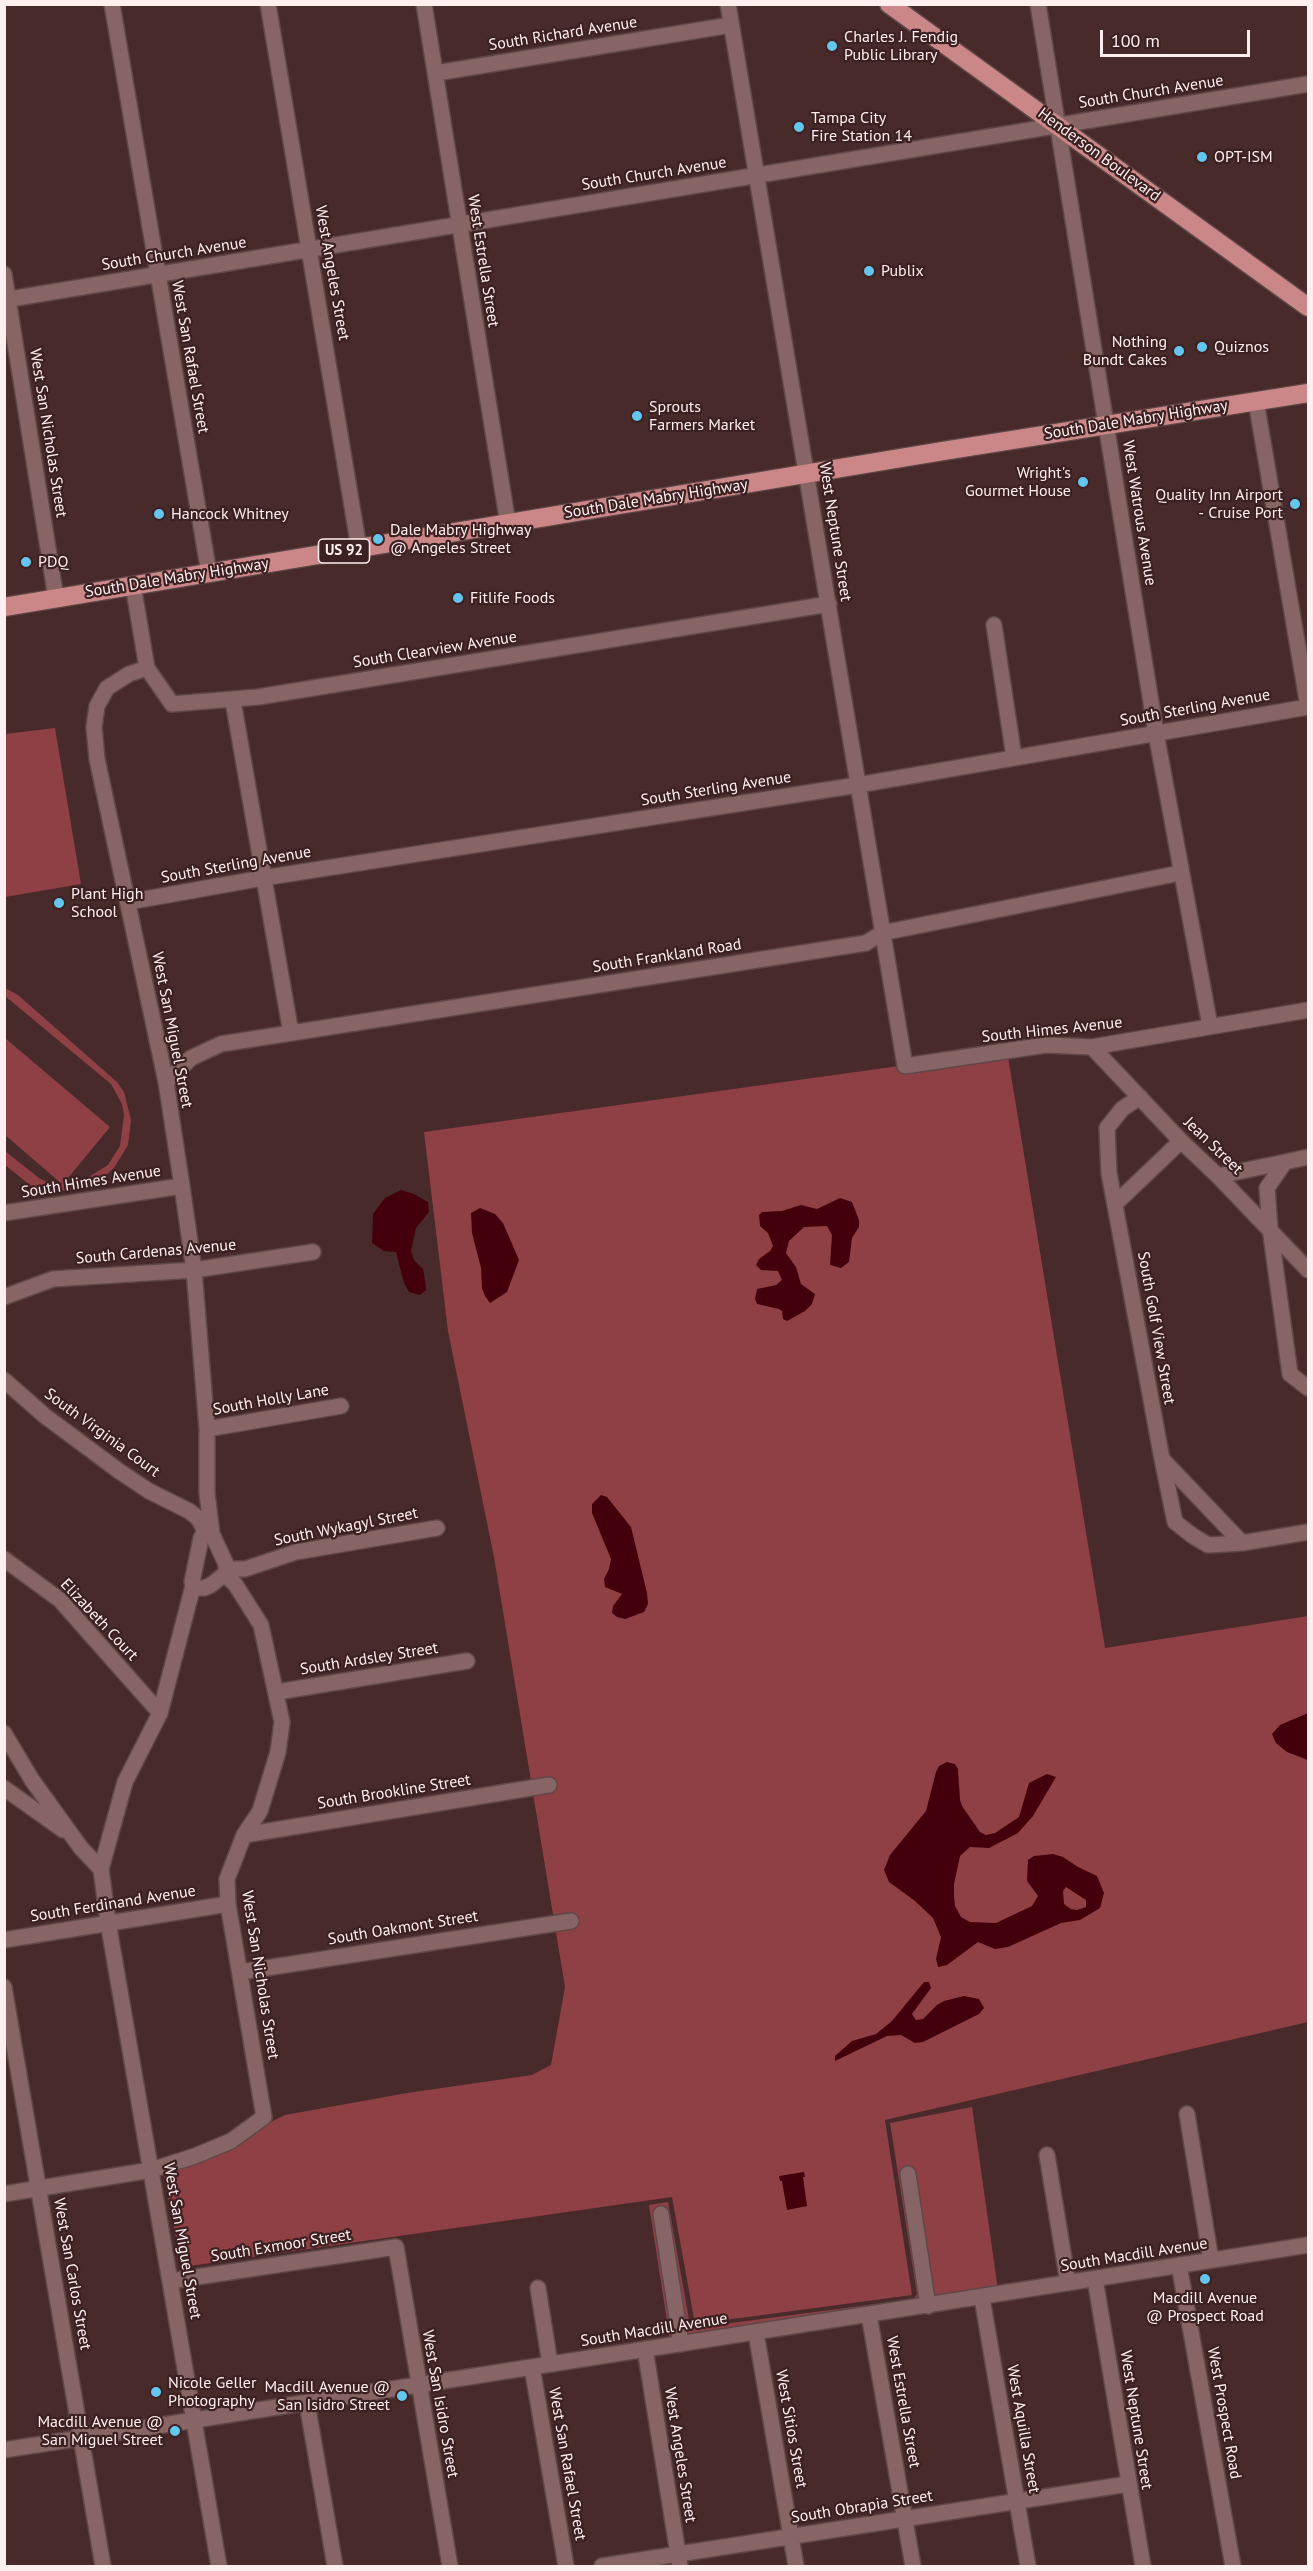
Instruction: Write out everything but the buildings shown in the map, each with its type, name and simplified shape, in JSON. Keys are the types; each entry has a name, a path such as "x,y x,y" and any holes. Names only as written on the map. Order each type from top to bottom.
{"main road":[{"name":"Henderson Boulevard","path":"889,4 1308,307"},
{"name":"South Dale Mabry Highway","path":"4,607 1308,393"}],"street":[{"name":"West San Rafael Street","path":"112,4 209,573"},
{"name":"West Angeles Street","path":"268,4 359,548"},
{"name":"West Estrella Street","path":"424,4 508,524"},
{"name":"West Neptune Street","path":"728,4 905,1066"},
{"name":"West Watrous Avenue","path":"1038,4 1156,733 1210,1026"},
{"name":"South Richard Avenue","path":"436,74 731,25"},
{"name":"South Church Avenue","path":"7,300 1308,84"},
{"name":"West San Nicholas Street","path":"4,274 56,598"},
{"path":"1256,401 1308,706"},
{"name":"South Clearview Avenue","path":"133,585 147,668 172,704 233,700 829,604"},
{"path":"994,625 1014,757"},
{"name":"West San Miguel Street","path":"147,668 129,674 107,688 97,706 94,727 97,759 166,1082 194,1270 207,1429"},
{"path":"233,700 291,1033"},
{"name":"South Sterling Avenue","path":"128,902 263,878 858,785 1308,706"},
{"name":"South Frankland Road","path":"166,1082 191,1058 222,1044 855,945 866,943 882,933 1180,873"},
{"name":"South Himes Avenue","path":"905,1066 1046,1045 1092,1047 1308,1010"},
{"name":"Jean Street","path":"1092,1047 1181,1142 1270,1228 1308,1270"},
{"name":"South Golf View Street","path":"1140,1097 1122,1109 1107,1128 1109,1173 1175,1522 1208,1545 1242,1543 1308,1532"},
{"path":"1115,1204 1181,1142"},
{"path":"1218,1176 1308,1157"},
{"path":"1285,1162 1267,1188 1270,1228 1290,1374 1308,1388"},
{"name":"South Himes Avenue","path":"4,1213 182,1186"},
{"name":"South Cardenas Avenue","path":"4,1298 52,1279 194,1270 313,1252"},
{"name":"South Virginia Court","path":"4,1380 45,1416 119,1471 149,1491 189,1511 198,1518 209,1534"},
{"name":"South Holly Lane","path":"207,1429 341,1406"},
{"path":"101,1869 124,1782 160,1713 193,1586 201,1538 209,1534 207,1429"},
{"path":"1162,1459 1242,1543"},
{"name":"South Wykagyl Street","path":"193,1586 204,1588 226,1572 245,1569 296,1552 437,1528"},
{"name":"West San Nicholas Street","path":"151,2170 195,2156 231,2141 264,2117 228,1904 227,1879 244,1835 260,1811 278,1752 282,1722 261,1625 226,1572 209,1534"},
{"name":"Elizabeth Court","path":"4,1559 60,1600 160,1713"},
{"name":"South Ardsley Street","path":"277,1692 467,1661"},
{"path":"4,1733 32,1780 72,1837 101,1869"},
{"name":"South Brookline Street","path":"244,1835 549,1785"},
{"path":"4,1788 72,1837"},
{"name":"West San Miguel Street","path":"101,1869 108,1922 219,2566"},
{"name":"South Ferdinand Avenue","path":"4,1940 228,1904"},
{"name":"South Oakmont Street","path":"240,1972 571,1921"},
{"name":"West San Carlos Street","path":"4,1987 103,2566"},
{"path":"1187,2114 1211,2260"},
{"path":"1047,2155 1068,2283"},
{"path":"4,2194 151,2170"},
{"path":"908,2174 928,2306"},
{"path":"661,2214 681,2344"},
{"name":"South Macdill Avenue","path":"4,2450 1308,2245"},
{"name":"South Exmoor Street","path":"170,2281 396,2247"},
{"name":"West San Isidro Street","path":"396,2247 450,2566"},
{"name":"West Prospect Road","path":"1179,2265 1233,2566"},
{"name":"West Neptune Street","path":"1095,2279 1143,2566"},
{"name":"West San Rafael Street","path":"538,2288 550,2364"},
{"name":"West Aquilla Street","path":"982,2298 1028,2566"},
{"name":"West Estrella Street","path":"870,2315 913,2566"},
{"name":"West Sitios Street","path":"756,2332 796,2566"},
{"name":"West Angeles Street","path":"645,2349 679,2561"},
{"name":"West San Rafael Street","path":"532,2367 566,2566"},
{"path":"307,2403 335,2566"},
{"name":"South Obrapia Street","path":"602,2566 679,2561 791,2537 1128,2484"}],"shaded area":[{"path":"55,728 81,884 5,897 5,734"},
{"path":"5,988 18,995 117,1082 124,1092 131,1120 128,1145 114,1168 97,1183 47,1192 35,1189 5,1165 5,1151 39,1178 53,1185 62,1184 5,1135 5,1038 110,1127 63,1184 82,1181 108,1165 120,1146 124,1115 122,1104 111,1084 5,996"},
{"path":"1007,1051 1105,1648 1308,1616 1308,2022 885,2120 912,2295 695,2324 672,2197 182,2267 164,2177 170,2164 204,2155 285,2115 407,2093 532,2075 551,2065 565,1987 494,1557 448,1331 424,1132"},
{"path":"401,1190 428,1202 429,1212 416,1228 411,1251 414,1260 423,1269 426,1290 420,1295 409,1292 404,1283 396,1252 384,1251 372,1243 373,1214 385,1198"},
{"path":"840,1198 852,1202 859,1220 859,1227 852,1238 849,1262 841,1268 830,1265 832,1235 827,1226 804,1227 789,1241 786,1253 796,1267 801,1284 815,1294 812,1304 805,1311 787,1321 783,1319 782,1311 779,1309 757,1304 755,1299 757,1289 776,1285 782,1280 778,1271 761,1270 756,1265 773,1246 768,1233 760,1226 759,1215 762,1212 782,1211 801,1205 817,1209"},
{"path":"480,1208 495,1214 503,1223 519,1260 507,1292 490,1303 482,1288 481,1268 472,1233 471,1213"},
{"path":"601,1495 607,1497 631,1527 647,1593 648,1604 644,1612 625,1619 612,1613 613,1606 622,1594 605,1587 604,1579 611,1559 592,1513 592,1504"},
{"path":"1308,1713 1308,1760 1287,1752 1276,1743 1272,1734 1280,1725"},
{"path":"947,1762 955,1764 958,1769 962,1806 980,1832 986,1835 995,1833 1019,1817 1029,1783 1047,1774 1056,1777 1033,1816 1018,1833 989,1848 970,1847 960,1856 954,1896 955,1906 961,1917 970,1922 996,1923 1032,1906 1038,1896 1027,1881 1028,1860 1034,1856 1053,1854 1097,1876 1104,1893 1100,1908 1080,1920 1061,1923 1008,1947 995,1949 978,1942 947,1965 938,1967 936,1959 941,1937 933,1918 889,1882 884,1870 890,1855 926,1811 939,1766","holes":["1066,1887 1086,1900 1086,1907 1071,1909 1064,1904 1063,1891"]},
{"path":"924,1982 929,1982 931,1988 912,2014 916,2020 923,2019 944,2001 964,1996 979,1999 984,2008 979,2014 923,2042 915,2043 901,2035 887,2036 835,2061 835,2056 852,2041 876,2034 892,2021"},
{"path":"972,2107 998,2290 933,2300 913,2168 902,2170 922,2301 686,2338 666,2209 655,2210 675,2339 670,2340 649,2205 668,2202 690,2325 693,2328 914,2299 917,2294 890,2123"},
{"path":"804,2172 807,2206 787,2210 779,2176"}],"place":[{"name":"Charles J. Fendig Public Library","path":"832,46"},
{"name":"Tampa City Fire Station 14","path":"799,127"},
{"name":"OPT-ISM","path":"1202,157"},
{"name":"Publix","path":"869,271"},
{"name":"Quiznos","path":"1202,347"},
{"name":"Nothing Bundt Cakes","path":"1179,351"},
{"name":"Sprouts Farmers Market","path":"637,416"},
{"name":"Wright's Gourmet House","path":"1083,482"},
{"name":"Quality Inn Airport - Cruise Port","path":"1295,504"},
{"name":"Hancock Whitney","path":"159,514"},
{"name":"Dale Mabry Highway @ Angeles Street","path":"378,539"},
{"name":"PDQ","path":"26,562"},
{"name":"Fitlife Foods","path":"458,598"},
{"name":"Plant High School","path":"59,903"},
{"name":"Macdill Avenue @ Prospect Road","path":"1205,2279"},
{"name":"Nicole Geller Photography","path":"156,2392"},
{"name":"Macdill Avenue @ San Isidro Street","path":"402,2396"},
{"name":"Macdill Avenue @ San Miguel Street","path":"175,2431"}]}
